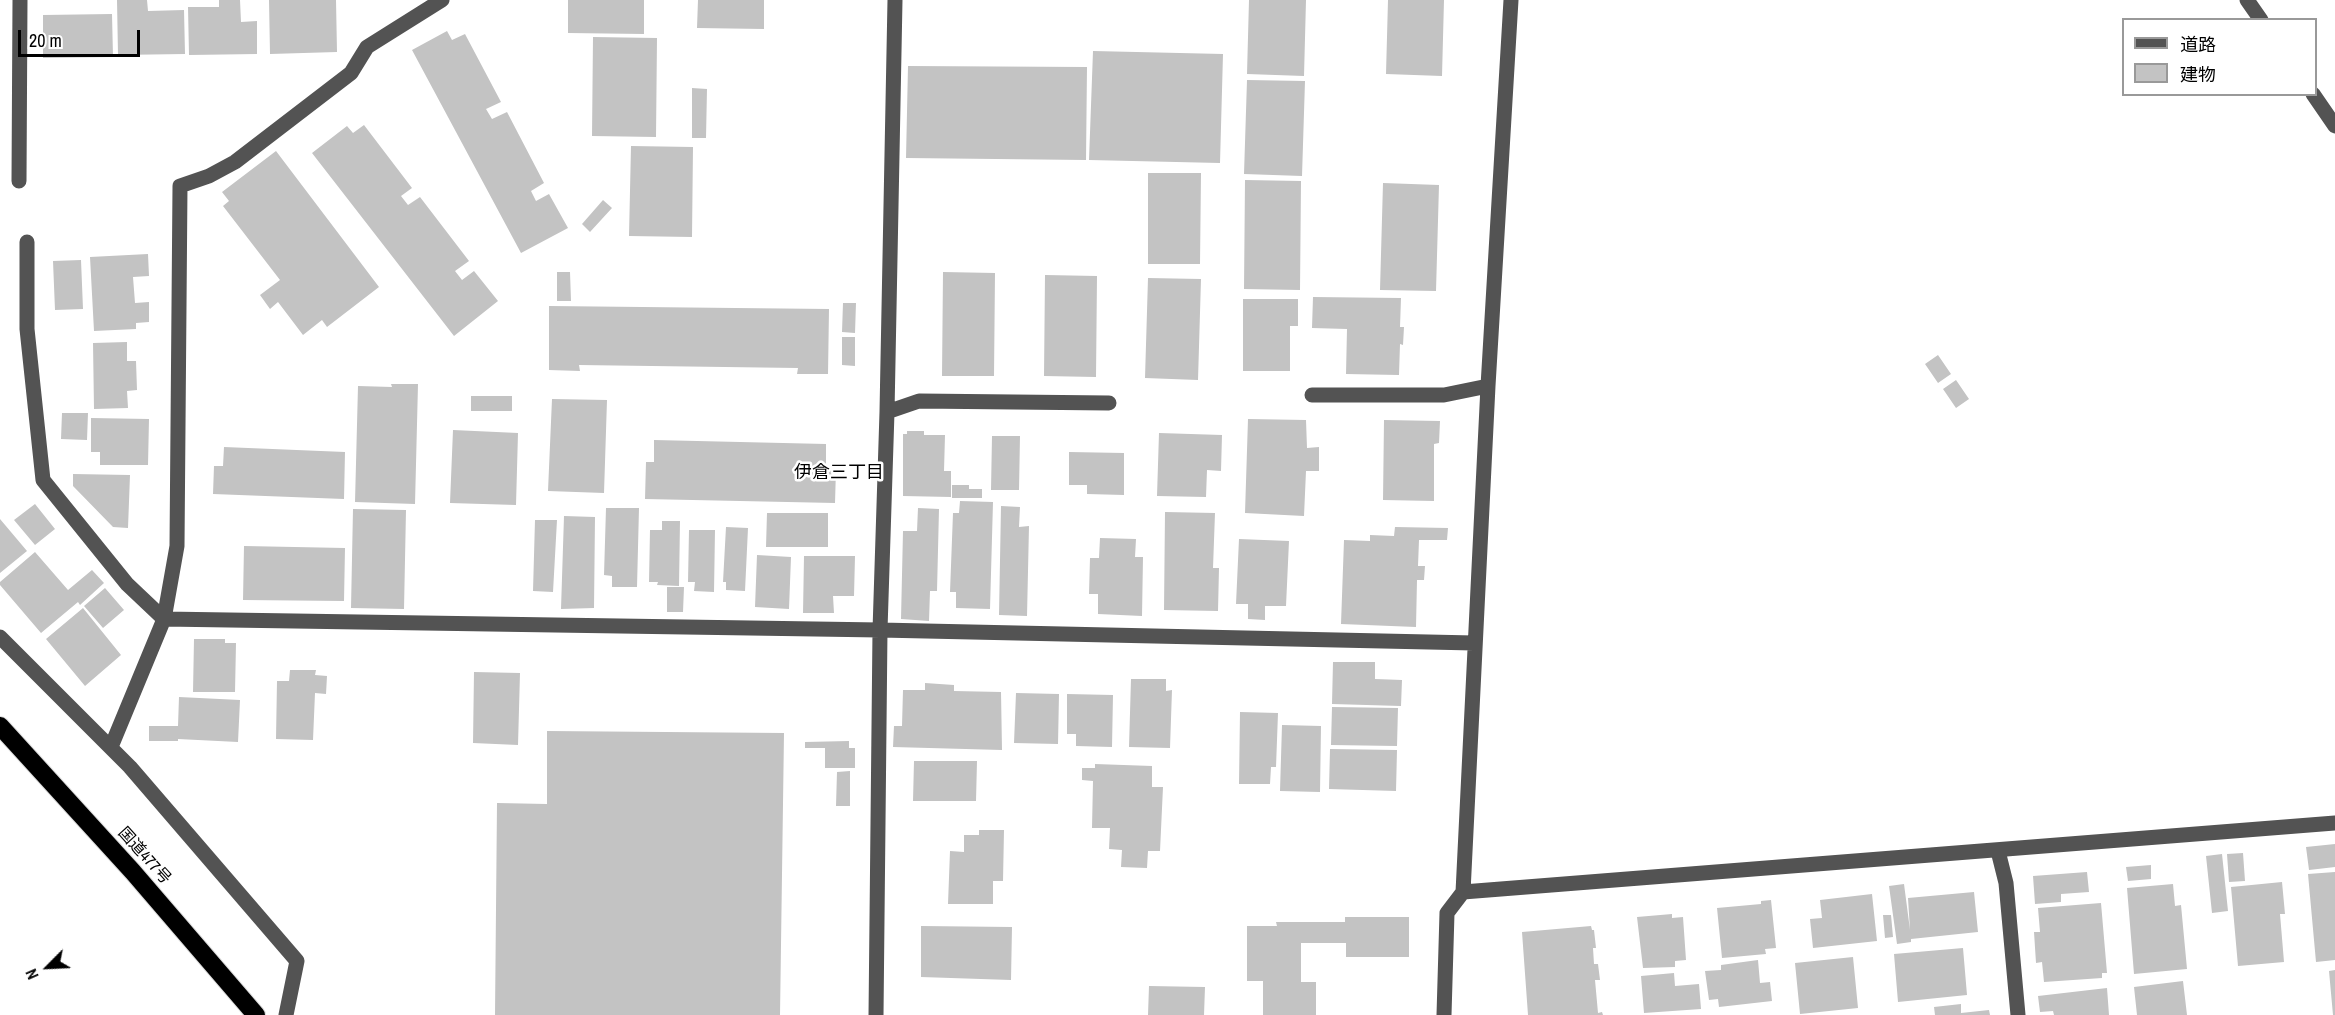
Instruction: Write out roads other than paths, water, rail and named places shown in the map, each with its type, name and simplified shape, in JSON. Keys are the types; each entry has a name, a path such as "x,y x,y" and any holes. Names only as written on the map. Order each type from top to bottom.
{"highway":[{"name":"国道477号","path":"0,726 133,872 256,1015"}],"street":[{"path":"19,181 20,0"},
{"path":"111,747 164,619 177,546 180,186 209,176 235,162 351,73 367,47 442,0"},
{"path":"876,1015 880,630 895,0"},
{"path":"1444,1015 1447,913 1464,892 1474,643 1511,0"},
{"path":"2247,0 2260,18"},
{"path":"2314,96 2335,126"},
{"path":"27,242 27,329 43,480 128,584 164,619 880,630 1474,643"},
{"path":"1312,394 1444,395 1488,386"},
{"path":"887,411 919,401 1109,403"},
{"path":"0,637 111,747 297,961 286,1015"},
{"path":"1464,892 2335,823"},
{"path":"1998,851 2006,883 2018,1015"}],"district":[{"name":"伊倉三丁目","path":"839,473"}]}
